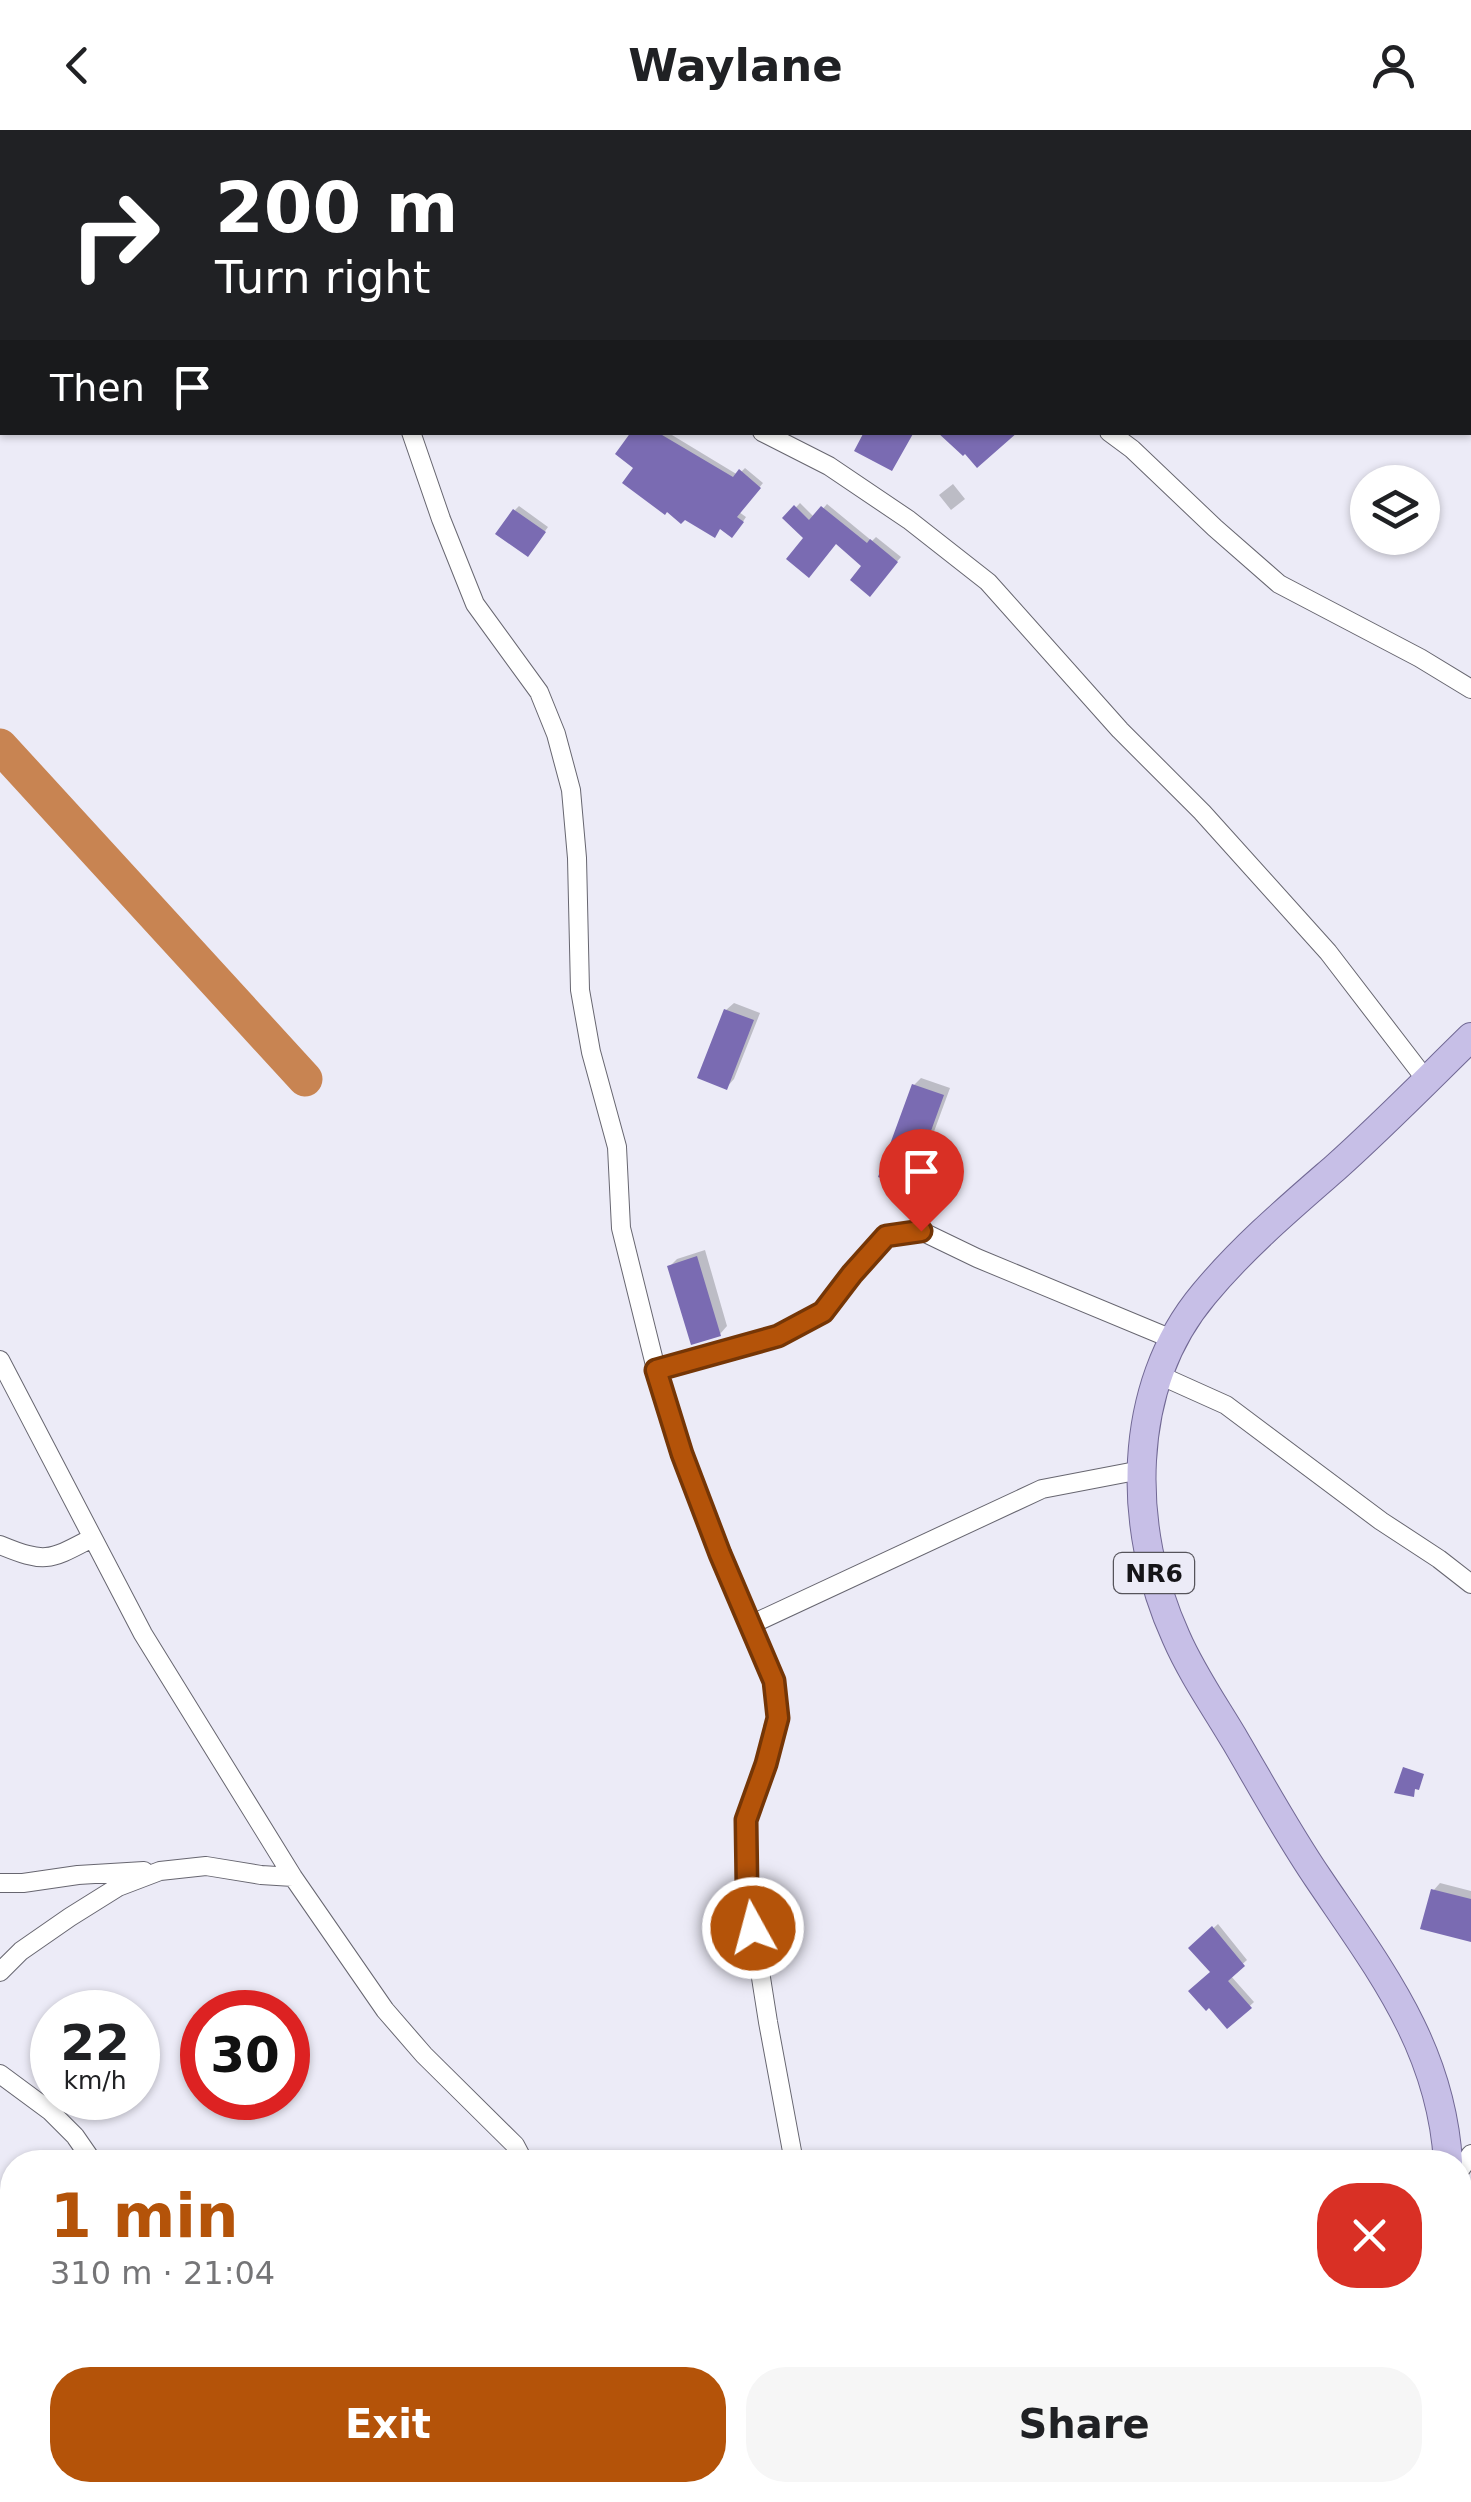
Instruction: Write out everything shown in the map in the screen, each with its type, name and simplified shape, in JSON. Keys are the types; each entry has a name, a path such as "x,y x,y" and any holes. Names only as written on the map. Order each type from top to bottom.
{"main road":[{"name":"NR6","path":"1448,2150 1440,2102 1412,2024 1363,1941 1296,1845 1176,1638 1149,1549 1140,1470 1157,1374 1172,1339 1202,1296 1238,1255 1471,1037"}],"street":[{"path":"412,435 476,604 539,692 556,734 571,790 578,858 580,990 591,1052 617,1146 621,1228 656,1370 688,1471 774,1681 778,1718 746,1820 747,1889 792,2150"},
{"path":"768,435 829,466 988,582 1328,952 1427,1081"},
{"path":"1113,435 1279,584 1471,689"},
{"path":"656,1370 778,1336 823,1312 886,1236 921,1231 994,1266 1172,1339"},
{"path":"0,1360 143,1634 293,1877 385,2010 518,2150"},
{"path":"1157,1374 1226,1405 1471,1584"},
{"path":"750,1624 1042,1489 1140,1470"},
{"path":"0,1545 23,1554 52,1558 92,1538"},
{"path":"0,1883 206,1866 293,1877"},
{"path":"0,1972 21,1951 86,1907 118,1887 160,1870"},
{"path":"0,2074 50,2112 85,2150"}],"building":[{"path":"629,435 662,435 733,477 739,469 761,488 737,517 744,522 732,538 720,529 715,538 685,520 681,524 667,512 665,515 622,483 633,468 615,454"},
{"path":"862,435 912,435 892,471 854,451"},
{"path":"940,435 1015,435 977,468"},
{"path":"794,505 809,520 821,506 898,562 870,597 850,580 861,566 836,544 809,578 786,559 803,538 782,518"},
{"path":"513,509 546,532 528,557 495,534"},
{"path":"724,1009 754,1020 727,1090 697,1078"},
{"path":"912,1084 944,1095 910,1189 878,1177"},
{"path":"697,1256 721,1336 691,1345 667,1266"},
{"path":"1403,1767 1424,1774 1414,1797 1394,1793"},
{"path":"1431,1889 1471,1899 1471,1942 1420,1929"},
{"path":"1212,1926 1245,1966 1228,1981 1252,2008 1227,2029 1188,1991 1210,1972 1188,1948"}],"waterway":[{"path":"0,746 305,1079"}],"route":[{"path":"753,1928 747,1889 746,1820 778,1718 774,1681 682,1454 656,1370 778,1336 823,1312 886,1236 921,1231"}]}
